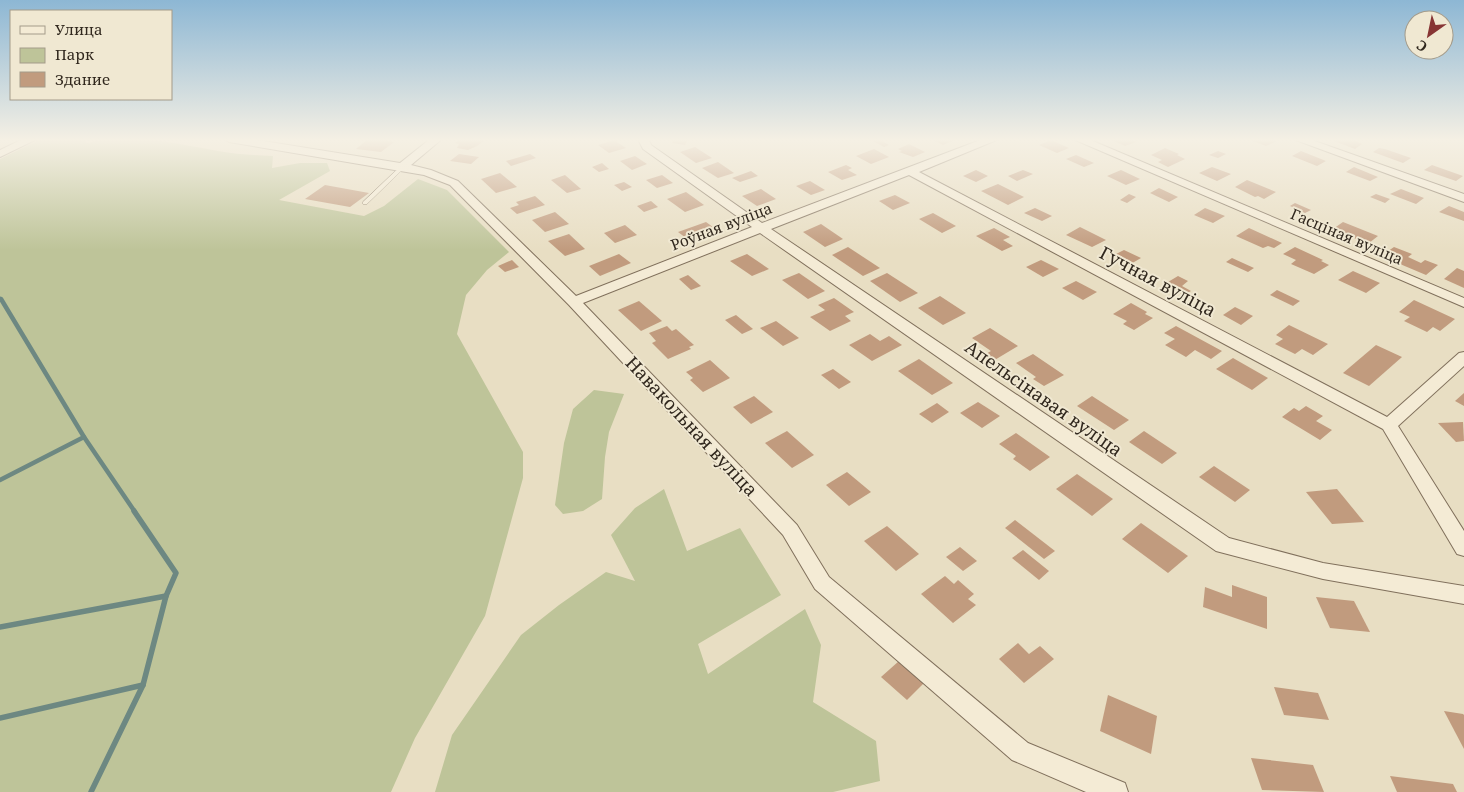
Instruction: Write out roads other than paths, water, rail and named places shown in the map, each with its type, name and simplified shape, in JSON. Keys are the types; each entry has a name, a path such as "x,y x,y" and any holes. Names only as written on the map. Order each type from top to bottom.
{"street":[{"name":"Навакольная вуліца","path":"437,176 454,183 574,302 790,530 822,583 1020,752 1116,792"},
{"name":"Апельсінавая вуліца","path":"688,176 1223,545 1323,571 1464,595"},
{"name":"Роўная вуліца","path":"574,302 896,176"},
{"name":"Гучная вуліца","path":"918,176 1389,425"},
{"name":"Гасціная вуліца","path":"1165,176 1464,303"},
{"path":"1402,176 1464,198"},
{"path":"1464,357 1389,425 1464,548"}],"lane":[{"path":"366,203 393,176"}],"waterway":[{"path":"1,299 84,437"},
{"path":"0,480 84,437"},
{"path":"84,437 135,512"},
{"path":"134,511 176,573 166,596"},
{"path":"0,627 166,596"},
{"path":"143,685 166,596"},
{"path":"0,718 143,685"},
{"path":"91,792 143,685"}]}
